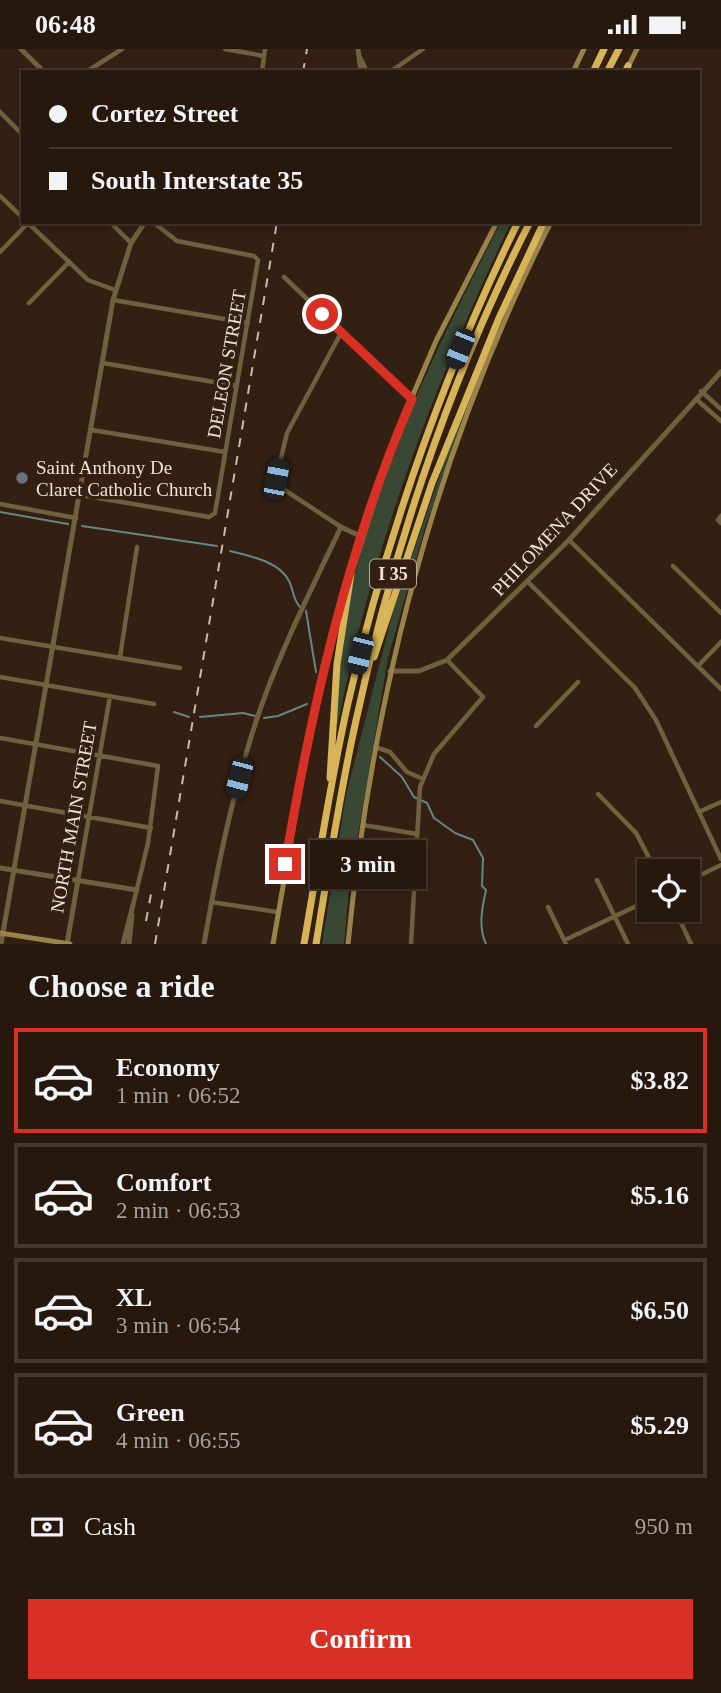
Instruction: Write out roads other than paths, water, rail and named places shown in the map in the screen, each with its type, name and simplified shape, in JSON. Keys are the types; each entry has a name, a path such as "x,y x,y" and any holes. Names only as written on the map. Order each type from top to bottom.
{"highway":[{"path":"594,70 604,49"},
{"path":"608,70 619,49"},
{"name":"I 35","path":"304,944 330,796 360,654 396,526 446,386 517,224"},
{"name":"I 35","path":"316,944 344,776 368,667 390,586 435,448 473,348 529,224"},
{"path":"368,667 380,647 432,483 499,318 543,224"},
{"path":"330,796 337,664 351,574"}],"main road":[{"path":"574,70 584,49"},
{"path":"626,70 637,49"},
{"path":"273,944 321,684 362,537 395,437 436,341 496,224"},
{"path":"348,944 375,747 390,671 421,549 457,440 502,330 550,224"},
{"path":"2,933 68,944"}],"street":[{"path":"23,49 42,70"},
{"path":"89,70 122,49"},
{"path":"225,49 264,56"},
{"path":"262,70 265,49"},
{"path":"358,49 361,70"},
{"path":"394,70 423,49"},
{"path":"360,58 366,70"},
{"path":"0,112 21,133"},
{"path":"0,196 21,216"},
{"path":"0,251 26,224"},
{"path":"28,224 88,280 115,290"},
{"path":"112,224 131,243"},
{"path":"1,944 113,300 131,243 144,224"},
{"name":"DELEON STREET","path":"81,495 213,517 257,258 177,241 156,224"},
{"path":"29,303 68,263"},
{"path":"284,277 412,399"},
{"path":"113,300 248,323"},
{"path":"341,333 287,433 276,479 280,487 341,527 362,537"},
{"path":"103,363 237,386"},
{"name":"PHILOMENA DRIVE","path":"390,671 419,671 447,660 569,540 721,372"},
{"path":"701,391 721,409"},
{"path":"695,398 721,421"},
{"path":"92,430 225,452"},
{"path":"0,505 76,518"},
{"path":"721,516 718,520 721,523"},
{"path":"204,944 229,814 262,705 286,644 341,527"},
{"path":"569,540 721,689"},
{"path":"120,657 137,547"},
{"path":"673,566 721,613"},
{"path":"527,582 635,688 656,720 721,859"},
{"path":"0,638 180,668"},
{"path":"698,666 721,642"},
{"path":"411,944 418,803 423,779 446,738 483,697 447,660"},
{"path":"0,677 154,703"},
{"path":"536,726 578,682"},
{"name":"NORTH MAIN STREET","path":"68,944 110,696"},
{"path":"0,738 158,766 150,828 123,944"},
{"path":"375,747 390,752 407,772 423,779"},
{"path":"598,794 636,833 650,859"},
{"path":"0,801 150,828"},
{"path":"699,812 721,802"},
{"path":"363,825 417,834"},
{"path":"700,875 721,865"},
{"path":"0,868 137,890"},
{"path":"597,880 628,944"},
{"path":"211,902 277,912"},
{"path":"130,944 133,905"},
{"path":"548,907 566,942 637,905"},
{"path":"681,922 691,944"}],"waterway":[{"path":"0,512 68,524"},
{"path":"82,526 217,546"},
{"path":"230,551 263,560 278,569 289,581 300,607"},
{"path":"306,611 316,672"},
{"path":"264,718 278,716 307,704"},
{"path":"174,712 189,717"},
{"path":"200,717 243,713 255,716"},
{"path":"380,757 402,777 414,797 427,803 434,818 455,833 473,840 483,858 482,886 486,890 481,924 486,944"}],"railway":[{"path":"303,70 307,49"},
{"path":"155,944 277,224"},
{"path":"146,921 151,894"}],"place":[{"name":"Saint Anthony De Claret Catholic Church","path":"22,478"}]}
